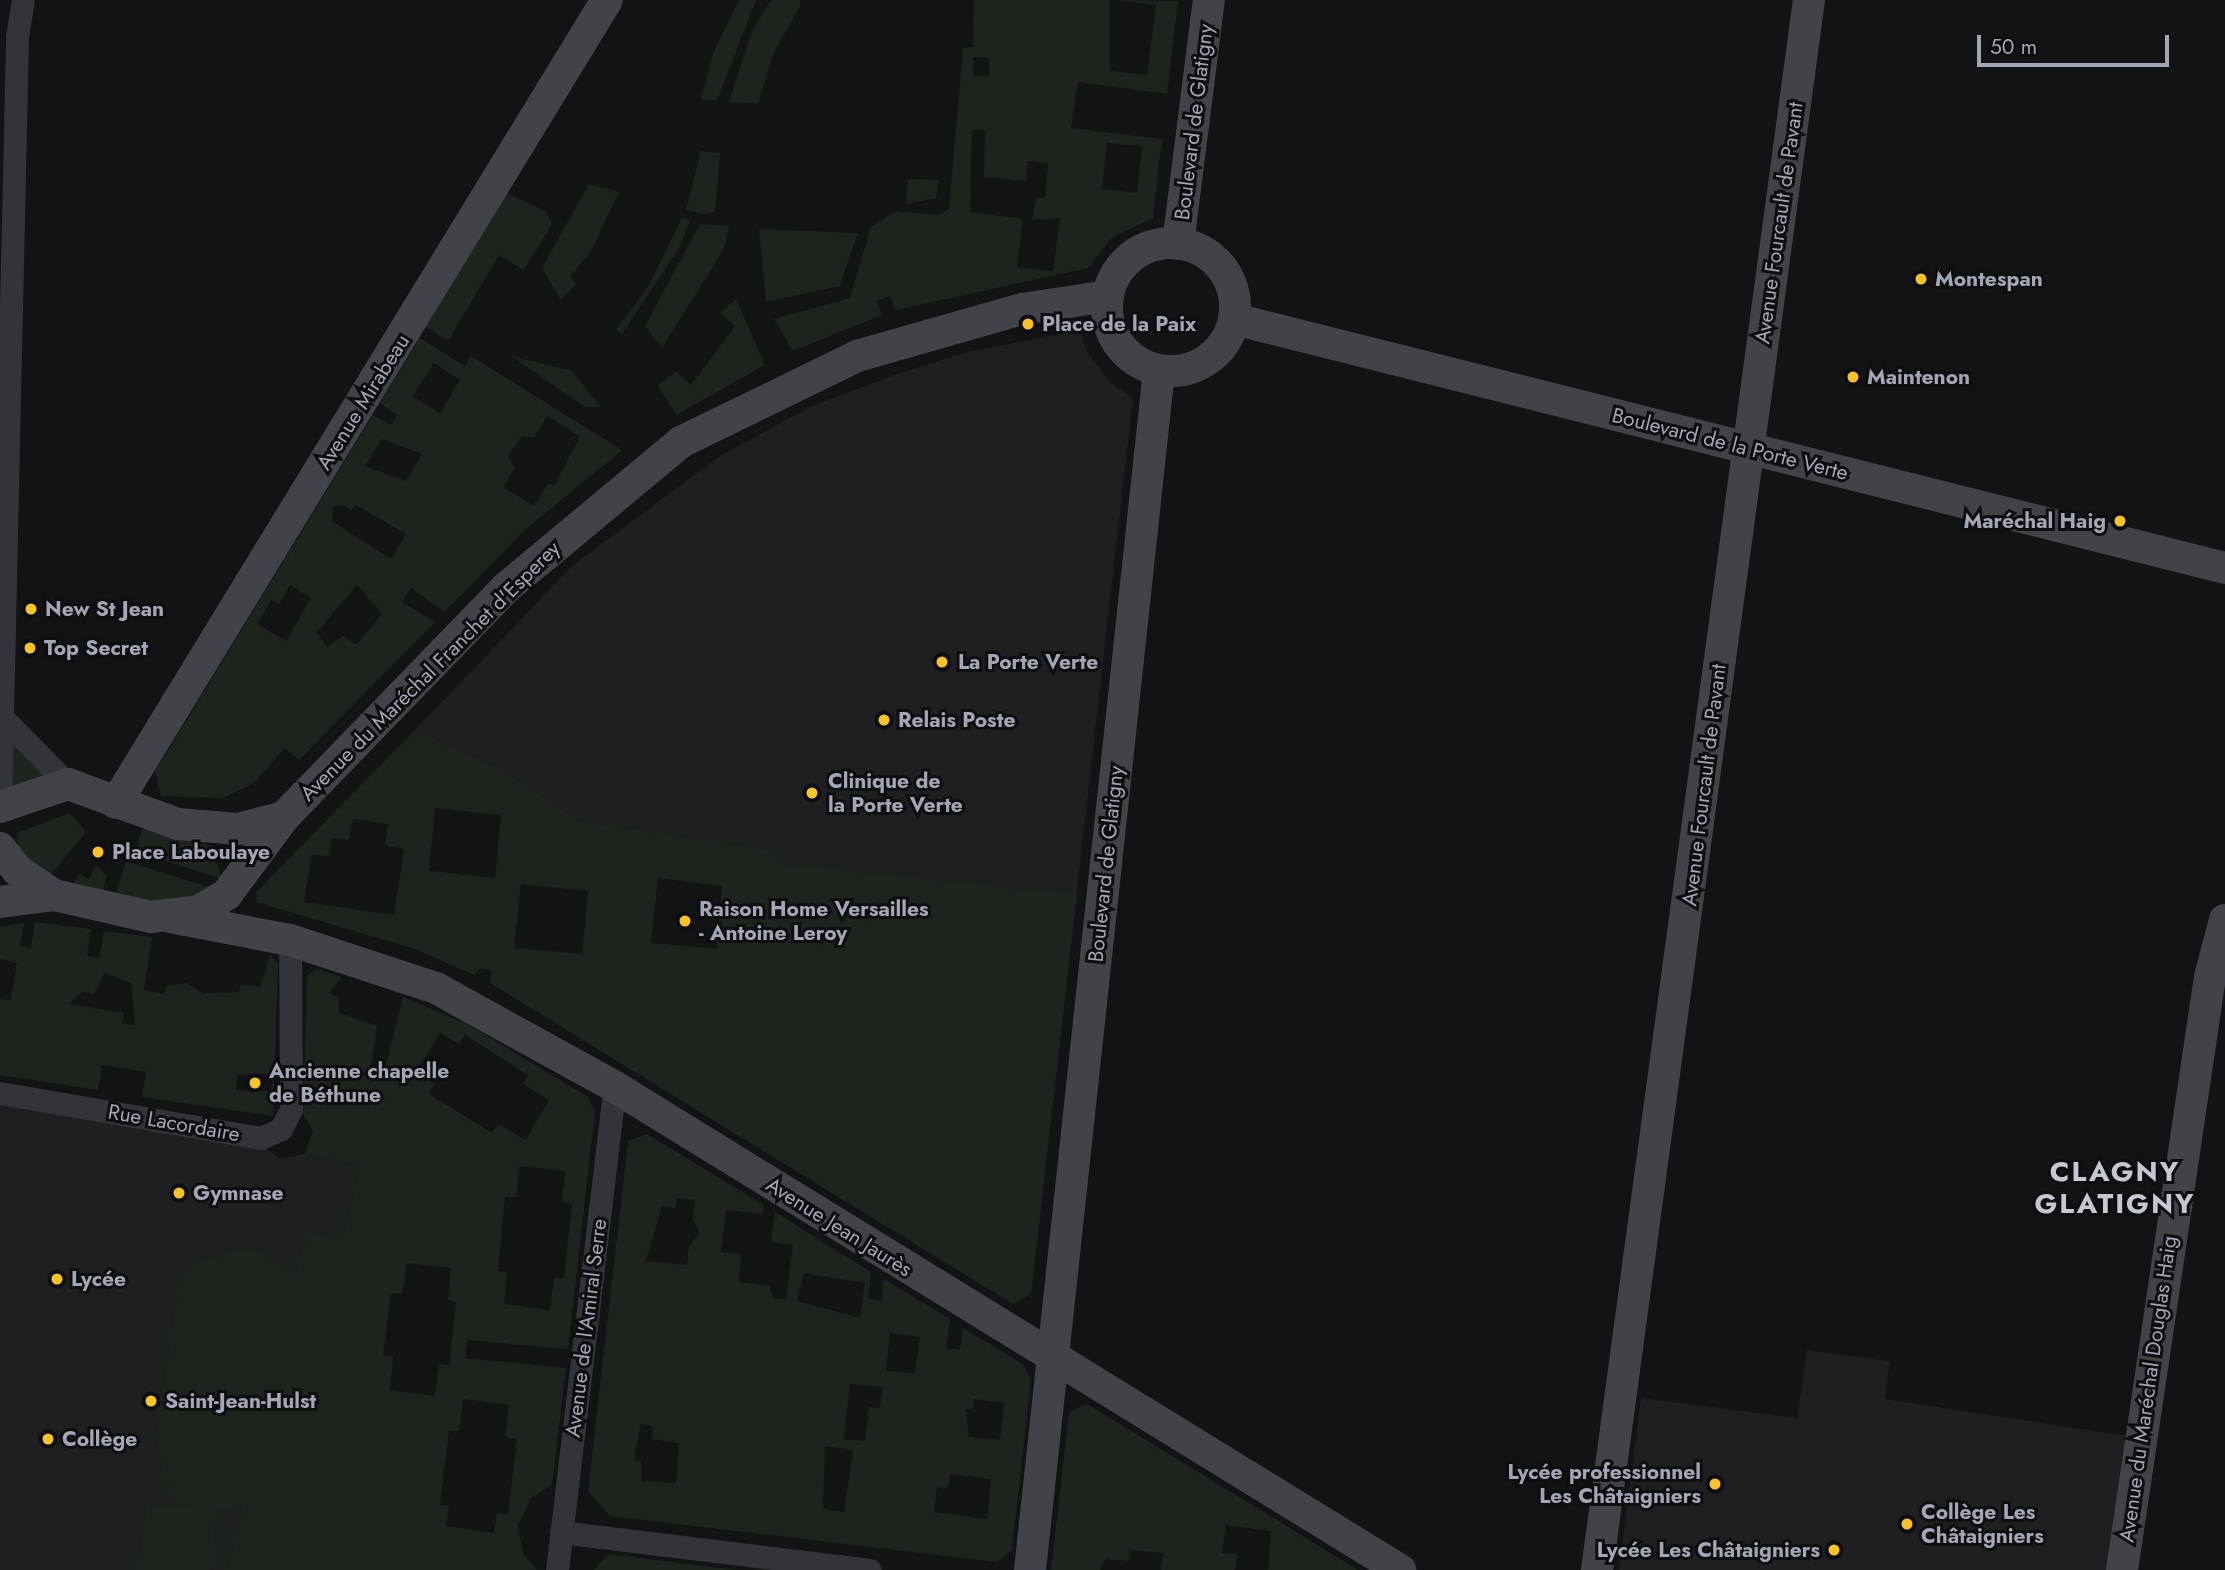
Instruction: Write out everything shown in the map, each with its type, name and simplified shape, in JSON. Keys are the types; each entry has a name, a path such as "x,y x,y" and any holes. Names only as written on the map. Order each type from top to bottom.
{"street":[{"path":"23,0 17,29 1,687 5,720 0,806 68,784"},
{"name":"Avenue Mirabeau","path":"116,803 607,0"},
{"name":"Boulevard de Glatigny","path":"1178,244 1209,0"},
{"name":"Avenue Fourcault de Pavant","path":"1597,1570 1809,0"},
{"path":"1178,244 1206,254 1227,275 1234,319 1216,353 1200,365 1159,371 1126,353 1114,336 1108,296 1127,260 1150,246 1178,244"},
{"name":"Avenue du Maréchal Franchet d'Esperey","path":"230,886 284,817 508,587 681,442 857,356 1022,309 1108,296"},
{"name":"Boulevard de la Porte Verte","path":"1234,319 2225,568"},
{"name":"Boulevard de Glatigny","path":"1030,1570 1159,371"},
{"path":"5,720 68,784 116,803 213,829 230,886 256,931"},
{"name":"Avenue du Maréchal Franchet d'Esperey","path":"213,829 284,817"},
{"path":"0,850 54,895"},
{"path":"170,918 199,911 230,886"},
{"path":"0,902 54,895"},
{"name":"Avenue Jean Jaurès","path":"54,895 106,911 256,931 436,988 615,1087 1400,1570"},
{"name":"Avenue du Maréchal Douglas Haig","path":"2122,1570 2208,991 2225,920"},
{"name":"Rue Lacordaire","path":"0,1093 261,1138 281,1129 291,1109 290,940"},
{"name":"Avenue de l'Amiral Serre","path":"557,1570 615,1087"},
{"path":"561,1532 870,1570"}],"shaded area":[{"path":"739,0 756,0 717,101 701,99 713,53"},
{"path":"771,0 800,0 800,6 773,54 758,104 729,102 752,31"},
{"path":"974,0 1110,0 1110,71 1147,75 1156,5 1116,0 1178,1 1167,94 1078,82 1071,128 1162,139 1153,218 1112,237 1088,268 896,310 890,296 877,301 882,315 793,351 774,319 850,298 871,227 896,211 938,215 949,209 963,48 973,47","holes":["973,57 989,58 989,76 973,76","972,130 985,130 984,177 1026,181 1028,161 1048,163 1045,198 1036,198 1032,220 1060,218 1053,271 1017,267 1023,219 970,212","1107,143 1142,146 1137,193 1102,189"]},
{"path":"701,151 720,153 715,212 704,214 686,210"},
{"path":"908,179 939,180 936,198 906,204"},
{"path":"589,184 619,192 591,251 570,277 576,284 561,300 542,268"},
{"path":"507,193 547,212 552,224 524,270 499,255 448,341 426,327"},
{"path":"682,218 690,221 679,248 622,334 616,330 649,285"},
{"path":"700,224 729,226 724,249 662,348 645,326"},
{"path":"759,229 858,233 840,286 766,302"},
{"path":"736,299 765,365 676,415 658,386 676,371 691,385 735,326 720,313"},
{"name":"Clinique de la Porte Verte","path":"1081,330 1087,352 1111,383 1133,398 1031,1294 1013,1304 682,1101 773,850 580,821 494,765 415,730 573,565 720,456 812,406 897,374 967,352"},
{"path":"420,338 465,366 471,356 622,450 525,530 444,612 411,588 402,602 435,622 299,760 285,748 254,783 223,798 161,796 155,772 373,415 391,425 397,415 380,403","holes":["434,363 460,380 440,413 413,396","547,416 580,437 554,486 549,483 534,506 503,487 515,468 508,456 522,436 534,437","382,439 422,454 406,481 365,466","343,505 351,510 356,505 406,534 391,559 332,521 333,507","290,585 311,598 286,641 257,624 271,600 279,604","357,585 382,614 356,645 343,636 327,647 317,632"]},
{"path":"511,356 572,371 601,407 585,407"},
{"path":"415,730 494,765 580,821 773,850 772,863 1077,895 1031,1294 1013,1304 490,983 492,971 481,968 474,975 415,949 256,902 257,891","holes":["435,808 501,815 495,878 429,871","353,819 388,824 385,845 404,849 394,915 304,902 312,855 328,856 332,838 349,840","658,878 722,886 716,949 651,943","521,884 588,891 582,954 514,948"]},
{"path":"11,742 49,774 13,791 8,785"},
{"path":"70,813 86,832 48,878 20,852 16,833"},
{"path":"144,824 211,846 222,879 135,851"},
{"path":"126,861 217,890 180,906 114,900"},
{"path":"96,865 106,876 102,899 70,890 79,874 89,879"},
{"path":"35,922 91,929 87,956 99,958 104,931 152,937 144,990 164,994 166,986 186,983 203,993 239,992 240,984 260,987 270,955 278,964 273,1116 142,1097 146,1072 102,1065 98,1090 0,1075 0,999 11,1000 17,963 0,959 0,927 24,923 20,946 31,948","holes":["104,973 131,983 135,1025 122,1023 124,1013 69,1004 82,992 94,994","265,1073 273,1081 270,1091 236,1090 237,1075"]},
{"path":"317,969 342,977 329,993 338,997 339,1013 377,1026 371,1065 385,1068 403,997 467,1024 588,1097 595,1112 568,1349 467,1340 465,1358 566,1368 552,1485 531,1498 518,1525 523,1554 537,1570 228,1570 243,1503 217,1512 211,1570 139,1570 146,1504 193,1509 176,1498 164,1479 156,1439 177,1297 187,1275 202,1261 247,1249 269,1255 295,1278 307,1234 342,1240 360,1166 305,1154 313,1131 303,1115 307,975","holes":["440,1033 459,1044 465,1035 528,1075 523,1084 549,1100 526,1140 498,1124 492,1133 429,1094 434,1084 416,1072","520,1166 565,1171 562,1202 572,1204 564,1278 554,1278 550,1310 504,1304 507,1272 498,1271 505,1197 516,1197","407,1263 451,1268 448,1300 456,1302 449,1365 439,1364 435,1396 390,1390 393,1357 383,1355 391,1293 402,1294","463,1399 509,1405 505,1437 517,1439 508,1514 497,1513 494,1533 446,1526 449,1506 440,1505 449,1431 459,1431"]},
{"name":"Saint-Jean-Hulst","path":"0,1105 266,1148 281,1159 305,1154 360,1166 261,1570 0,1570"},
{"path":"647,1134 764,1205 763,1214 726,1210 721,1252 741,1254 739,1282 770,1286 773,1298 786,1299 793,1245 771,1242 775,1212 871,1272 868,1299 881,1301 884,1279 950,1319 946,1348 960,1350 963,1328 1023,1364 1031,1381 1012,1550 997,1562 610,1516 588,1491 628,1141","holes":["677,1198 695,1200 693,1219 700,1233 689,1246 687,1265 646,1261 662,1206 675,1208","804,1273 865,1283 860,1318 797,1301","890,1333 920,1337 915,1373 886,1371","850,1384 883,1387 880,1408 869,1407 865,1441 844,1439","974,1399 1004,1403 1000,1440 969,1437 966,1409 973,1409","641,1423 653,1427 652,1439 679,1443 676,1483 642,1481 641,1461 634,1460","825,1446 853,1450 844,1512 823,1509","950,1474 991,1479 987,1519 934,1512 937,1487 948,1488"]},
{"path":"1807,1350 1890,1361 1885,1399 2127,1436 2107,1570 1619,1570 1641,1398 1797,1418"},
{"path":"1087,1404 1358,1570 1268,1570 1271,1531 1226,1525 1222,1553 1237,1554 1235,1570 1161,1570 1163,1553 1130,1550 1128,1561 1106,1559 1100,1570 1051,1570 1069,1412"},
{"path":"608,1554 711,1567 737,1570 594,1570"}],"place":[{"name":"Montespan","path":"1921,279"},
{"name":"Place de la Paix","path":"1028,324"},
{"name":"Maintenon","path":"1853,377"},
{"name":"Maréchal Haig","path":"2120,521"},
{"name":"New St Jean","path":"31,609"},
{"name":"Top Secret","path":"30,648"},
{"name":"La Porte Verte","path":"942,662"},
{"name":"Relais Poste","path":"884,720"},
{"name":"Clinique de la Porte Verte","path":"812,793"},
{"name":"Place Laboulaye","path":"98,852"},
{"name":"Raison Home Versailles - Antoine Leroy","path":"685,921"},
{"name":"Ancienne chapelle de Béthune","path":"255,1083"},
{"name":"Gymnase","path":"179,1193"},
{"name":"Lycée","path":"57,1279"},
{"name":"Saint-Jean-Hulst","path":"151,1401"},
{"name":"Collège","path":"48,1439"},
{"name":"Lycée professionnel Les Châtaigniers","path":"1715,1484"},
{"name":"Collège Les Châtaigniers","path":"1907,1524"},
{"name":"Lycée Les Châtaigniers","path":"1834,1550"}],"district":[{"name":"CLAGNY GLATIGNY","path":"2115,1188"}]}
